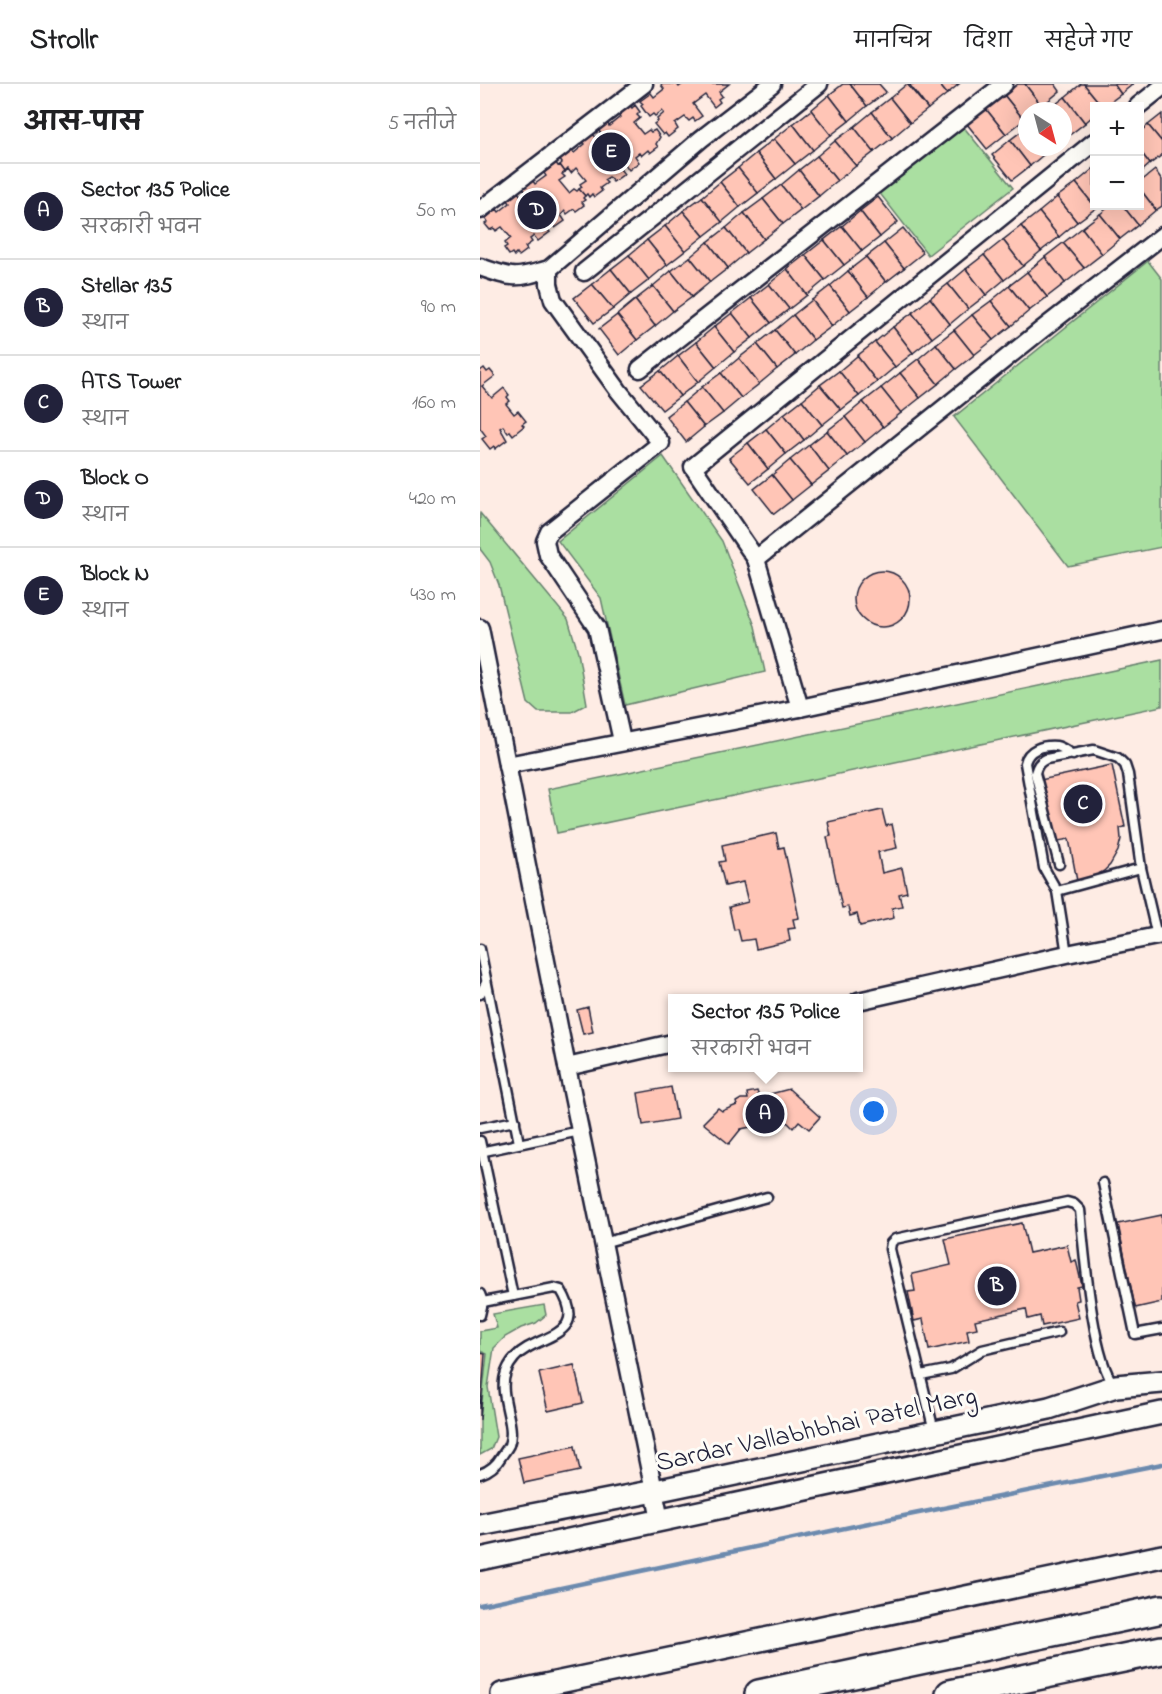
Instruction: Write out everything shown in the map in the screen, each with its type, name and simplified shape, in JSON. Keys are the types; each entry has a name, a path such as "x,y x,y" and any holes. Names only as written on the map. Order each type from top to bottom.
{"highway":[{"path":"759,1694 1162,1609"},
{"path":"950,1694 1162,1650"}],"street":[{"path":"480,210 644,84"},
{"path":"480,267 506,276 520,277 549,269 701,139 772,84"},
{"path":"584,272 819,84"},
{"path":"640,369 1004,84"},
{"path":"1143,102 1162,87"},
{"path":"800,708 756,559 693,467 1090,146"},
{"path":"756,559 1162,236"},
{"path":"549,269 549,284 553,300 618,390 661,443 549,532 545,541 548,555 597,628 622,741"},
{"path":"480,628 660,1520"},
{"path":"507,765 800,708 1162,630"},
{"path":"863,1000 1160,935"},
{"path":"567,1067 668,1044"},
{"name":"Sardar Vallabhbhai Patel Marg","path":"480,1525 655,1491 1049,1408 1116,1386 1162,1382"},
{"path":"480,1559 1162,1413"},
{"path":"502,1694 1162,1556"}],"lane":[{"path":"1067,954 1057,891 1044,868 1025,763 1027,755 1033,750 1057,746 1074,755"},
{"path":"1059,864 1035,773 1040,762 1094,750 1118,758 1125,765 1128,774 1142,868 1160,935"},
{"path":"1057,891 1142,868"},
{"path":"480,950 519,1143"},
{"path":"480,993 486,983"},
{"path":"480,1128 514,1121"},
{"path":"481,1152 580,1131"},
{"path":"480,1142 483,1172 513,1296"},
{"path":"1102,1183 1135,1334 1162,1329"},
{"path":"603,1243 767,1197"},
{"path":"934,1432 890,1249 891,1242 895,1239 1067,1202 1074,1204 1080,1210 1090,1304 1106,1374 1116,1386"},
{"path":"480,1315 482,1298 513,1296 554,1288 561,1290 565,1297 569,1316 567,1325 562,1331 525,1349 512,1361 504,1379 509,1445 497,1464 480,1474"},
{"path":"921,1375 951,1369 982,1350 1059,1332"}],"green space":[{"path":"962,125 1013,188 928,255 878,191"},
{"path":"1148,261 1162,279 1162,547 1068,566 954,417"},
{"path":"663,456 722,541 755,626 765,672 625,705 601,598 558,541"},
{"path":"480,513 568,619 578,652 587,704 572,712 538,712 528,703 499,585 490,562 480,549"},
{"path":"1162,660 1162,706 557,833 548,789"},
{"path":"544,1305 546,1315 536,1323 505,1337 494,1348 488,1387 496,1437 491,1449 480,1455 480,1419 487,1354 480,1351 480,1331 497,1328 493,1314"}],"building":[{"path":"662,84 677,84 679,87 683,84 729,84 719,92 722,96 718,99 720,102 714,107 705,95 693,104 702,116 695,121 693,118 689,121 685,117 675,124 678,129 668,137 665,133 663,135 654,124 664,113 662,111 649,117 640,101 651,93 654,97 664,89"},
{"path":"843,84 850,84 867,106 849,121 829,95"},
{"path":"850,84 879,84 886,92 867,106"},
{"path":"907,84 928,109 910,123 890,98"},
{"path":"909,84 939,84 947,94 928,109"},
{"path":"939,84 959,84 947,94"},
{"path":"1018,84 1025,84 1039,102 1018,102 1018,112 1004,95"},
{"path":"1025,84 1055,84 1060,91 1047,102 1039,102"},
{"path":"1084,84 1099,102 1090,102 1090,119 1085,123 1072,106 1072,102 1069,102 1065,97"},
{"path":"1084,84 1114,84 1121,94 1110,102 1099,102"},
{"path":"1114,84 1133,84 1121,94"},
{"path":"829,95 849,121 831,135 811,110"},
{"path":"1004,95 1018,112 1018,125 1006,134 986,109"},
{"path":"1065,97 1069,102 1059,102"},
{"path":"890,98 910,123 892,138 872,112"},
{"path":"630,105 632,108 635,105 640,112 637,115 640,118 634,123 643,134 649,130 651,132 655,130 660,137 656,144 658,147 650,153 648,150 642,155 639,153 635,156 639,162 629,170 617,153 611,157 624,174 613,182 609,177 604,180 607,183 594,197 592,194 589,197 587,194 585,196 579,189 582,187 580,184 586,180 576,168 571,173 568,169 565,172 560,165 562,163 560,160 572,151 574,153 593,134 603,146 608,142 598,130 607,122 609,126 620,117 618,114"},
{"path":"1072,106 1085,123 1072,133"},
{"path":"986,109 1006,134 987,149 967,124"},
{"path":"811,110 831,135 813,150 793,124"},
{"path":"872,112 892,138 874,152 854,127"},
{"path":"1162,114 1162,142 1148,125"},
{"path":"793,124 813,150 795,164 774,139"},
{"path":"1148,125 1162,142 1162,155 1150,164 1144,156 1144,128"},
{"path":"854,127 874,152 856,166 835,141"},
{"path":"1018,134 1018,150 1010,140"},
{"path":"774,139 795,164 776,179 756,153"},
{"path":"1010,140 1018,150 1018,156 1022,156 1030,166 1012,180 992,155"},
{"path":"835,141 856,166 837,181 817,156"},
{"path":"756,153 776,179 758,193 738,168"},
{"path":"817,156 837,181 819,196 799,170"},
{"path":"1022,156 1042,156 1030,166"},
{"path":"1144,156 1150,164 1144,169"},
{"path":"556,163 565,172 562,174 565,177 559,181 569,193 574,189 577,191 579,189 585,196 582,202 584,205 567,214 565,211 561,215 565,221 555,228 542,212 537,216 550,232 538,241 534,236 530,239 532,242 525,247 527,250 519,256 517,253 514,256 512,253 509,255 504,248 507,246 505,243 511,238 502,227 496,231 494,228 490,230 485,224 488,222 485,219 497,209 499,212 510,203 508,200 518,192 528,205 533,201 523,188 533,181 535,184 546,176 544,173"},
{"path":"738,168 758,193 740,207 720,182"},
{"path":"799,170 819,196 801,210 781,185"},
{"path":"1155,170 1162,180 1162,206 1156,210 1144,194 1144,179"},
{"path":"1090,171 1090,200 1076,183"},
{"path":"720,182 740,207 722,222 702,197"},
{"path":"1076,183 1090,200 1090,210 1093,210 1077,222 1057,197"},
{"path":"781,185 801,210 783,224 763,199"},
{"path":"1144,194 1156,210 1138,225 1126,210 1144,210"},
{"path":"702,197 722,222 704,236 683,211"},
{"path":"878,197 898,222 880,237 860,211"},
{"path":"1057,197 1077,222 1059,237 1039,212"},
{"path":"763,199 783,224 764,239 744,213"},
{"path":"1105,210 1126,210 1138,225 1120,239 1100,214"},
{"path":"683,211 704,236 685,251 665,226"},
{"path":"860,211 880,237 862,251 842,226"},
{"path":"1039,212 1059,237 1041,251 1021,226"},
{"path":"744,213 764,239 746,253 726,228"},
{"path":"1100,214 1120,239 1102,254 1082,228"},
{"path":"665,226 685,251 667,265 647,240"},
{"path":"842,226 862,251 844,265 824,240"},
{"path":"1021,226 1041,251 1023,266 1003,240"},
{"path":"726,228 746,253 728,268 708,242"},
{"path":"903,228 923,253 904,268 884,243"},
{"path":"1082,228 1102,254 1084,268 1063,243"},
{"path":"647,240 667,265 649,280 629,255"},
{"path":"824,240 844,265 825,280 805,255"},
{"path":"1003,240 1023,266 1004,280 984,255"},
{"path":"708,242 728,268 710,282 690,257"},
{"path":"884,243 904,268 886,282 866,257"},
{"path":"1063,243 1084,268 1065,283 1045,257"},
{"path":"629,255 649,280 631,294 611,269"},
{"path":"805,255 825,280 807,295 787,269"},
{"path":"984,255 1004,280 986,295 966,269"},
{"path":"690,257 710,282 692,297 671,271"},
{"path":"866,257 886,282 868,297 848,271"},
{"path":"1045,257 1065,283 1047,297 1027,272"},
{"path":"611,269 631,294 613,309 592,284"},
{"path":"787,269 807,295 789,309 769,284"},
{"path":"966,269 986,295 968,309 948,284"},
{"path":"671,271 692,297 673,311 653,286"},
{"path":"848,271 868,297 850,311 830,286"},
{"path":"1027,272 1047,297 1029,311 1009,286"},
{"path":"592,284 613,309 594,323 574,298"},
{"path":"769,284 789,309 771,323 751,298"},
{"path":"948,284 968,309 950,324 930,298"},
{"path":"653,286 673,311 655,326 635,300"},
{"path":"830,286 850,311 832,326 812,300"},
{"path":"1009,286 1029,311 1011,326 991,301"},
{"path":"751,298 771,323 752,338 732,313"},
{"path":"930,298 950,324 932,338 912,313"},
{"path":"635,300 655,326 637,340 617,315"},
{"path":"812,300 832,326 813,340 793,315"},
{"path":"991,301 1011,326 993,340 972,315"},
{"path":"732,313 752,338 734,352 714,327"},
{"path":"912,313 932,338 913,353 893,327"},
{"path":"617,315 637,340 619,355 599,329"},
{"path":"793,315 813,340 795,355 775,330"},
{"path":"972,315 993,340 974,355 954,330"},
{"path":"714,327 734,352 716,367 696,342"},
{"path":"893,327 913,353 895,367 875,342"},
{"path":"775,330 795,355 777,369 757,344"},
{"path":"954,330 974,355 956,369 936,344"},
{"path":"696,342 716,367 698,382 678,356"},
{"path":"875,342 895,367 877,382 857,356"},
{"path":"757,344 777,369 759,384 739,358"},
{"path":"936,344 956,369 938,384 918,359"},
{"path":"678,356 698,382 680,396 660,371"},
{"path":"857,356 877,382 859,396 839,371"},
{"path":"739,358 759,384 741,398 721,373"},
{"path":"918,359 938,384 920,398 900,373"},
{"path":"484,368 487,372 490,370 495,376 482,386 492,398 504,388 510,401 506,404 514,414 518,411 526,421 522,424 524,426 513,435 510,431 508,433 503,426 500,428 507,440 495,449 494,446 490,449 482,439 486,436 480,428 480,371"},
{"path":"660,371 680,396 662,410 641,385"},
{"path":"839,371 859,396 841,410 820,385"},
{"path":"721,373 741,398 723,413 702,387"},
{"path":"900,373 920,398 901,413 881,388"},
{"path":"820,385 841,410 822,425 802,400"},
{"path":"702,387 723,413 704,427 684,402"},
{"path":"881,388 901,413 883,427 863,402"},
{"path":"802,400 822,425 804,440 784,414"},
{"path":"684,402 704,427 686,442 666,416"},
{"path":"863,402 883,427 865,442 845,417"},
{"path":"784,414 804,440 786,454 766,429"},
{"path":"845,417 865,442 847,456 827,431"},
{"path":"766,429 786,454 768,469 748,443"},
{"path":"827,431 847,456 829,471 809,445"},
{"path":"748,443 768,469 750,483 729,458"},
{"path":"809,445 829,471 811,485 790,460"},
{"path":"790,460 811,485 792,500 772,475"},
{"path":"772,475 792,500 774,514 754,489"},
{"path":"882,571 893,573 902,579 908,588 910,599 908,610 902,619 893,625 882,627 871,625 862,619 856,610 854,599 856,588 862,579 871,573"},
{"path":"1112,765 1125,827 1120,828 1121,839 1118,851 1104,871 1093,877 1077,881 1069,839 1053,842 1040,780"},
{"path":"882,810 886,826 892,824 897,848 878,852 882,873 902,868 907,892 899,894 902,906 892,908 894,918 860,926 857,914 850,916 848,907 842,908 827,837 831,836 828,822"},
{"path":"776,833 779,848 784,847 799,918 793,919 795,928 788,929 790,941 756,949 754,939 741,941 738,929 734,930 729,907 748,902 743,882 725,886 719,862 725,861 722,845"},
{"path":"588,1007 593,1032 583,1034 577,1010"},
{"path":"671,1087 677,1119 643,1125 638,1093"},
{"path":"789,1089 820,1117 809,1129 799,1121 793,1128 785,1120 741,1129 729,1144 703,1123 718,1108 722,1111 737,1105 736,1102 741,1099 748,1099 747,1093 757,1091 759,1097"},
{"path":"1162,1215 1162,1302 1135,1308 1118,1224"},
{"path":"1022,1223 1029,1253 1067,1245 1071,1262 1076,1260 1082,1286 1077,1287 1079,1300 1075,1301 1079,1318 1042,1326 1040,1316 1028,1319 1026,1309 975,1320 977,1328 967,1330 969,1341 929,1350 923,1319 914,1321 908,1292 915,1291 912,1274 951,1265 945,1239"},
{"path":"480,1353 485,1354 480,1420"},
{"path":"574,1365 583,1403 548,1411 539,1373"},
{"path":"575,1446 580,1471 524,1483 518,1458"}],"waterway":[{"path":"480,1605 1162,1464"}],"place":[{"name":"Block N","path":"611,152"},
{"name":"Block O","path":"537,210"},
{"name":"ATS Tower","path":"1083,804"},
{"name":"Sector 135 Police","path":"765,1114"},
{"name":"Stellar 135","path":"997,1286"}]}
